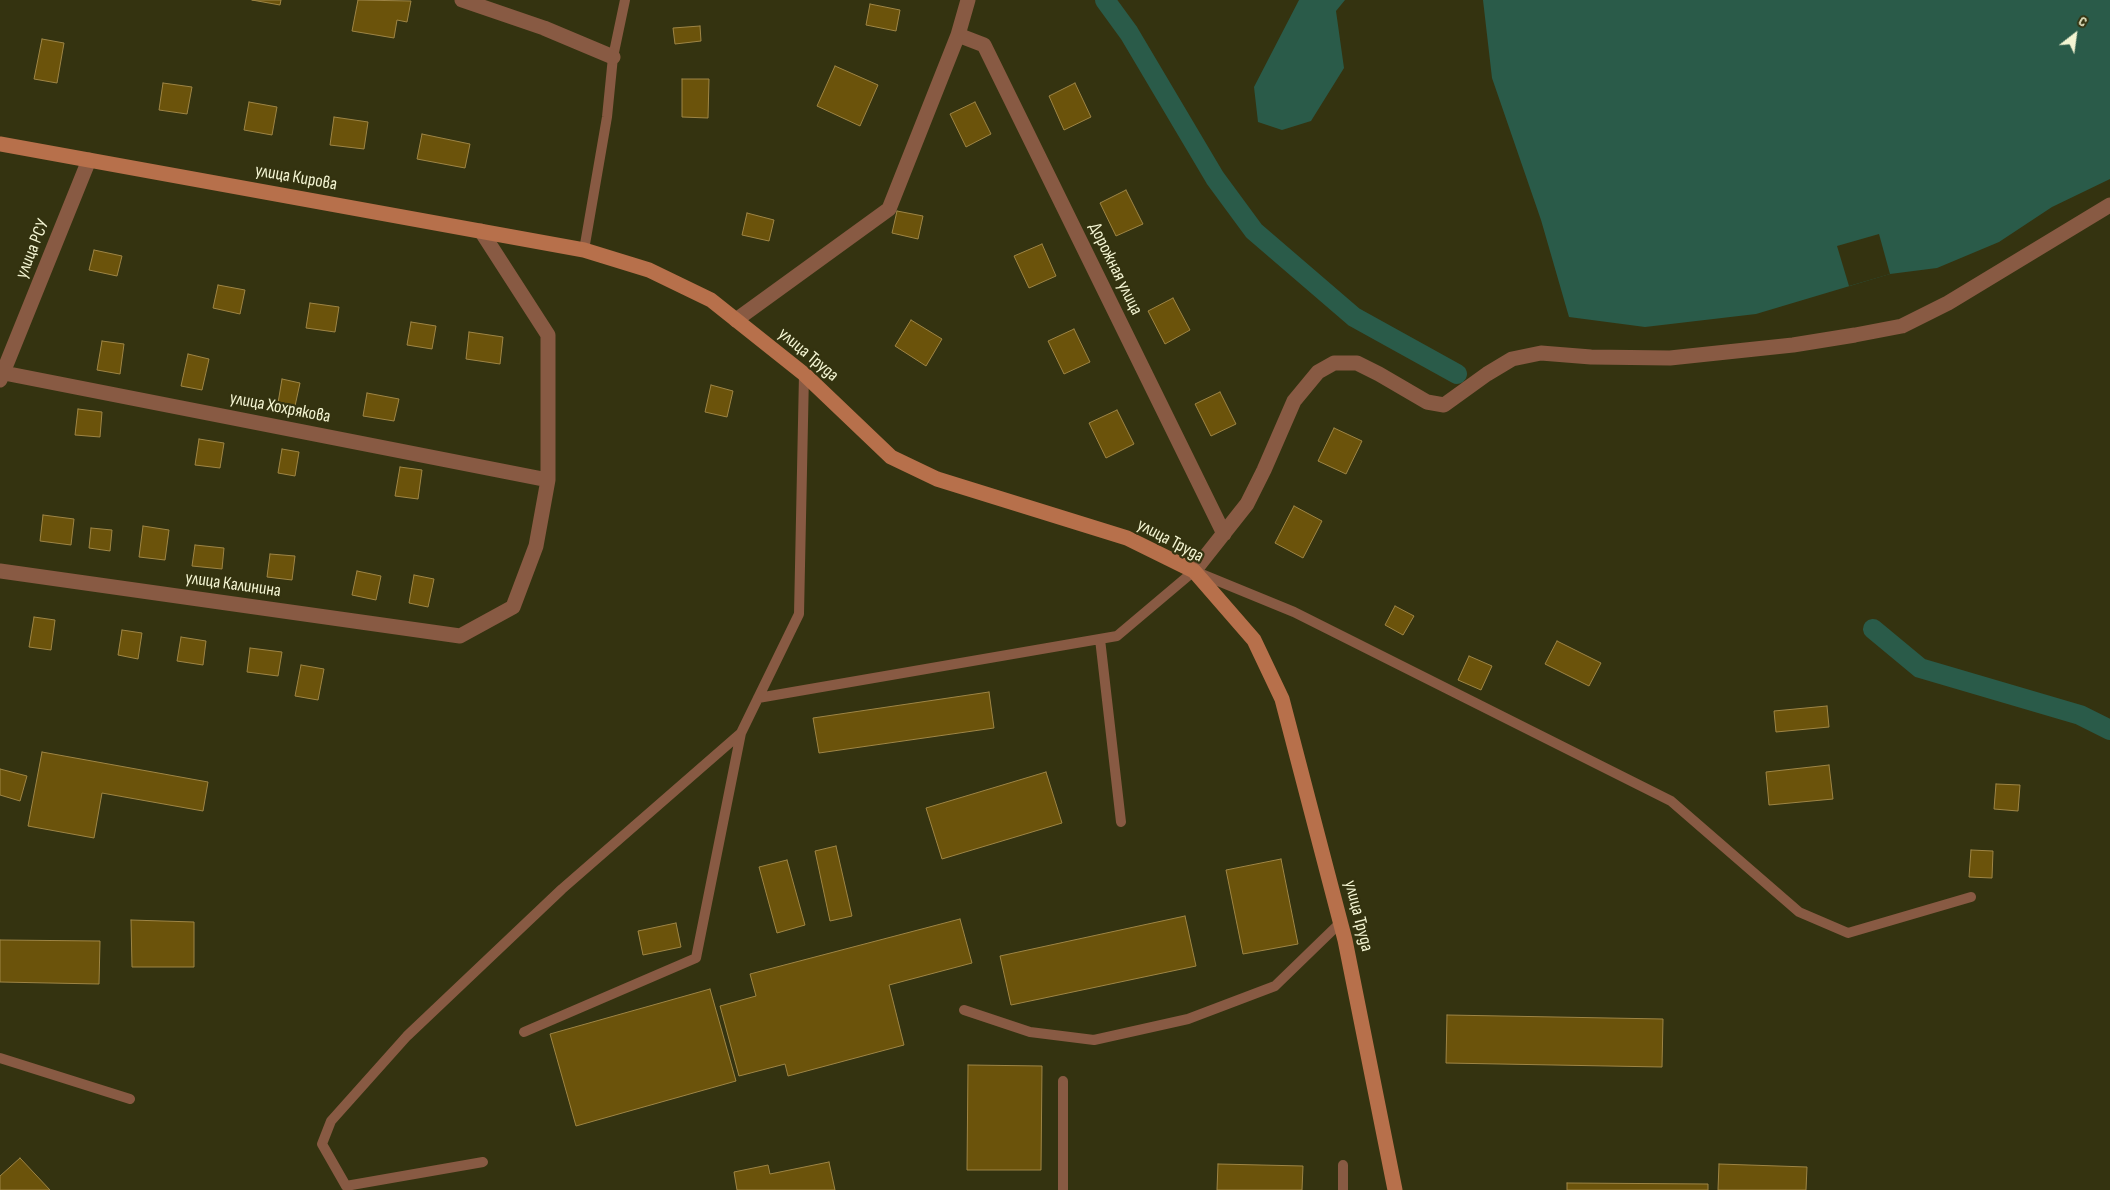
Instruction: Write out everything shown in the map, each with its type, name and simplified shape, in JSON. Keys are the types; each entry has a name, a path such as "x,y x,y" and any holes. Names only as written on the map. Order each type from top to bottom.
{"street":[{"path":"462,0 544,28 613,57"},
{"path":"736,320 889,208 958,35 968,0"},
{"name":"Дорожная улица","path":"958,35 984,45 1224,534"},
{"name":"улица Кирова","path":"0,144 584,250"},
{"name":"улица РСУ","path":"2,377 89,160"},
{"path":"1194,571 1247,504 1294,401 1318,372 1334,363 1357,363 1380,374 1427,402 1444,405 1487,374 1512,359 1541,353 1591,357 1670,358 1793,346 1902,326 1948,303 2110,206"},
{"path":"481,231 548,335 548,480"},
{"name":"улица Труда","path":"584,250 649,270 711,300 804,374 891,457 937,479 1127,538 1194,571 1254,640 1282,699 1341,922 1395,1190"},
{"name":"улица Хохрякова","path":"2,377 548,480"},
{"name":"улица Калинина","path":"0,571 460,636 513,607 536,546 548,480"}],"lane":[{"path":"584,250 607,117 613,57 625,0"},
{"path":"524,1032 696,958 741,733 799,614 804,374"},
{"path":"758,698 1117,636 1194,571 1294,612 1671,801 1799,912 1848,933 1972,897"},
{"path":"1100,639 1121,822"},
{"path":"483,1162 347,1188 322,1144 331,1122 407,1036 548,902 741,733"},
{"path":"964,1010 1030,1032 1094,1040 1188,1019 1275,986 1341,922"},
{"path":"0,1058 130,1099"},
{"path":"1063,1081 1063,1190"},
{"path":"1343,1165 1343,1190"}],"shaded area":[{"path":"1299,0 1345,0 1336,11 1344,68 1311,121 1282,130 1258,122 1254,87"},
{"path":"1483,0 2110,0 2110,179 2052,207 1999,242 1937,268 1890,274 1756,314 1645,327 1569,317 1541,220 1492,78"}],"pier":[{"path":"1879,234 1890,274 1849,286 1837,246"}],"building":[{"path":"252,0 281,0 280,5"},
{"path":"358,0 411,1 407,22 397,20 394,38 352,31"},
{"path":"870,4 900,10 896,31 866,25"},
{"path":"700,26 701,41 675,44 673,28"},
{"path":"42,39 64,43 57,83 34,79"},
{"path":"835,66 878,85 860,126 817,106"},
{"path":"682,79 709,79 708,118 682,117"},
{"path":"163,83 192,87 187,114 159,110"},
{"path":"1075,83 1091,117 1064,130 1049,96"},
{"path":"249,102 277,107 272,135 244,130"},
{"path":"975,102 991,134 966,147 950,114"},
{"path":"334,117 368,122 364,149 330,145"},
{"path":"422,134 470,144 465,168 417,159"},
{"path":"1126,190 1143,224 1116,236 1100,203"},
{"path":"897,211 923,216 918,239 892,233"},
{"path":"747,213 774,220 769,241 742,235"},
{"path":"1042,244 1056,276 1029,288 1014,256"},
{"path":"94,250 122,256 117,276 89,270"},
{"path":"218,285 245,290 240,314 213,308"},
{"path":"1173,298 1190,330 1165,344 1148,311"},
{"path":"310,303 339,307 335,332 306,328"},
{"path":"911,320 942,339 926,366 895,346"},
{"path":"411,322 436,326 432,349 407,345"},
{"path":"1074,329 1090,362 1064,374 1048,341"},
{"path":"469,332 503,337 500,364 466,359"},
{"path":"102,341 124,344 120,374 97,370"},
{"path":"188,354 209,359 202,390 181,386"},
{"path":"282,379 300,383 295,406 278,403"},
{"path":"711,385 733,391 727,417 705,412"},
{"path":"1220,392 1236,424 1211,436 1195,404"},
{"path":"367,393 399,399 394,421 363,416"},
{"path":"78,409 102,412 100,437 75,435"},
{"path":"1117,410 1134,444 1106,458 1089,423"},
{"path":"1334,428 1362,441 1346,474 1318,461"},
{"path":"199,439 224,443 220,468 195,465"},
{"path":"282,449 299,452 295,476 278,473"},
{"path":"400,467 422,470 418,499 395,496"},
{"path":"1294,506 1322,521 1303,558 1275,543"},
{"path":"43,515 74,519 71,545 40,541"},
{"path":"143,526 169,530 165,560 139,557"},
{"path":"91,528 112,530 110,551 89,548"},
{"path":"195,545 224,548 222,569 192,566"},
{"path":"270,554 295,556 292,580 267,577"},
{"path":"357,571 381,576 376,600 352,595"},
{"path":"414,575 434,579 428,607 409,603"},
{"path":"1395,606 1414,616 1403,635 1385,625"},
{"path":"34,617 55,620 51,650 29,647"},
{"path":"122,630 142,633 138,659 118,655"},
{"path":"181,637 206,641 203,665 177,661"},
{"path":"1557,641 1601,663 1589,686 1545,664"},
{"path":"250,648 282,652 278,676 247,672"},
{"path":"1469,656 1492,666 1481,690 1458,680"},
{"path":"301,665 324,669 318,700 295,696"},
{"path":"989,692 994,728 819,753 813,718"},
{"path":"1827,706 1829,727 1776,732 1774,711"},
{"path":"42,752 208,782 203,811 102,793 94,838 28,826"},
{"path":"1829,765 1833,799 1769,805 1766,772"},
{"path":"0,769 27,776 20,801 0,795"},
{"path":"1046,772 1062,823 942,859 926,808"},
{"path":"1996,784 2020,785 2018,811 1994,809"},
{"path":"836,846 852,916 830,921 815,851"},
{"path":"1971,850 1993,851 1992,878 1969,877"},
{"path":"1281,859 1298,944 1243,954 1226,870"},
{"path":"787,860 805,925 777,933 759,867"},
{"path":"1185,916 1196,966 1011,1005 1000,956"},
{"path":"960,919 972,963 889,985 904,1045 788,1076 785,1064 739,1076 720,1006 756,996 750,974"},
{"path":"131,920 194,922 194,967 132,967"},
{"path":"676,923 681,947 643,955 638,931"},
{"path":"0,940 100,941 99,984 0,982"},
{"path":"710,989 736,1081 576,1126 550,1034"},
{"path":"1447,1015 1663,1019 1662,1067 1446,1063"},
{"path":"968,1065 1042,1066 1041,1170 967,1170"},
{"path":"20,1158 50,1190 0,1190 0,1176"},
{"path":"829,1162 835,1190 737,1190 734,1172 768,1165 770,1174"},
{"path":"1218,1164 1303,1166 1302,1190 1217,1190"},
{"path":"1719,1164 1807,1167 1806,1190 1718,1190"},
{"path":"1567,1183 1708,1184 1708,1190 1567,1190"}],"waterway":[{"path":"1105,0 1129,33 1215,178 1254,231 1354,317 1457,374"},
{"path":"1873,629 1920,668 2080,715 2110,730"}]}
